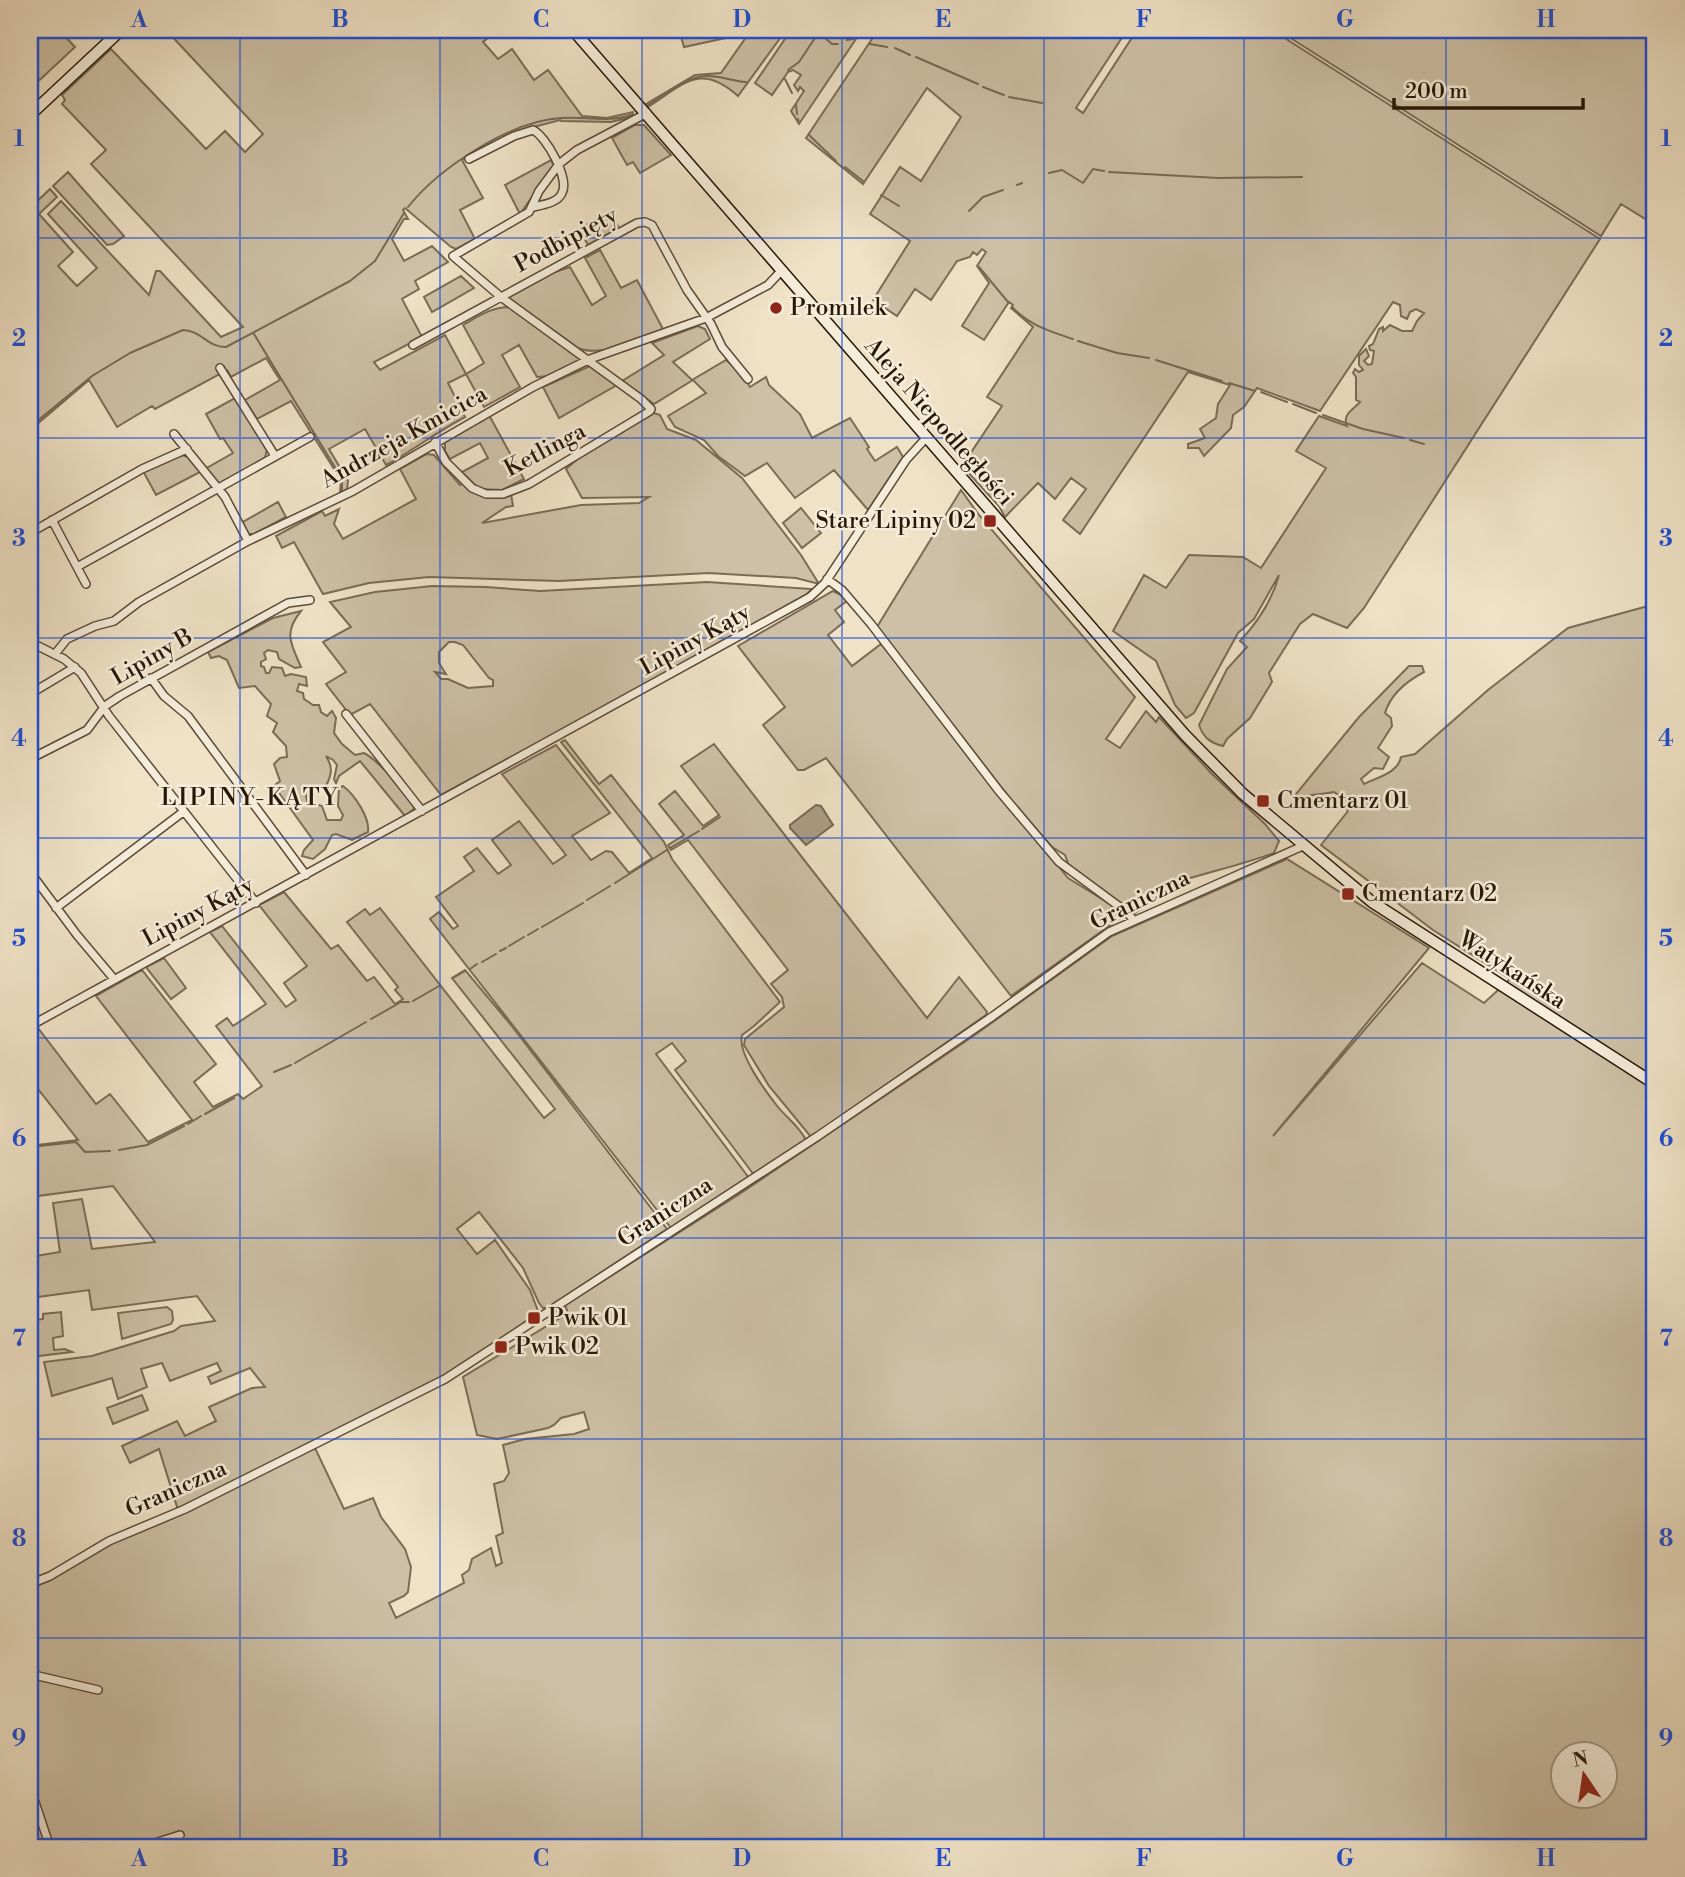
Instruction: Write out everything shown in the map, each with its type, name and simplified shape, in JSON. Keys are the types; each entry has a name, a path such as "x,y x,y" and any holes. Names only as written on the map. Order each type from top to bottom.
{"street":[{"path":"30,115 121,30"},
{"name":"Aleja Niepodległości","path":"573,30 1084,617"},
{"path":"590,359 501,297 453,256 522,217 533,207 539,191 559,163 577,150 646,113"},
{"path":"469,159 514,136 533,130 542,136 559,163 563,192 550,203 533,207"},
{"name":"Podbipięty","path":"413,345 638,223 645,222 652,225 722,347 748,379"},
{"name":"Andrzeja Kmicica","path":"55,654 67,639 95,626 114,621 139,602 248,541 352,491 533,387 590,359 706,318 768,285 782,271"},
{"name":"Ketlinga","path":"435,442 446,462 472,488 486,494 498,495 529,484 647,415 651,409 590,359"},
{"path":"220,368 275,456"},
{"path":"174,434 217,487 248,541"},
{"path":"77,566 310,437"},
{"name":"Lipiny Kąty","path":"30,1026 798,606 827,579 906,460 927,437"},
{"path":"30,533 142,469 187,449"},
{"path":"52,520 86,584"},
{"path":"827,579 842,590 871,624 999,791 1059,862 1128,912 1133,920"},
{"name":"Lipiny B","path":"30,642 75,667 105,706 288,603 310,600"},
{"name":"Watykańska","path":"1084,617 1212,764 1251,801 1358,891 1396,919 1655,1084"},
{"path":"30,694 75,667"},
{"path":"151,678 163,696 188,716 306,876"},
{"path":"30,760 87,730 105,706"},
{"path":"105,706 109,716 256,903"},
{"path":"345,715 422,811"},
{"path":"56,908 183,811"},
{"name":"Graniczna","path":"31,1583 50,1576 109,1541 184,1509 446,1379 818,1136 1105,935 1133,920 1305,845"},
{"path":"30,872 114,979"},
{"path":"30,1564 31,1583"},
{"path":"30,1674 98,1690"},
{"path":"30,1787 50,1847"},
{"path":"142,1847 180,1835"}],"shaded area":[{"path":"30,30 59,30 75,47 30,89"},
{"path":"166,30 498,30 483,42 498,59 512,49 534,80 548,70 582,116 607,118 633,112 632,117 611,122 560,120 522,130 462,160 483,198 460,210 475,239 456,249 405,208 403,210 408,219 404,219 392,239 404,261 432,246 448,262 415,281 419,289 402,299 422,337 374,362 380,370 445,335 466,374 448,383 465,417 386,465 365,429 329,449 348,481 347,489 340,493 341,480 291,401 257,419 245,400 280,380 266,358 231,377 227,370 155,409 152,406 117,427 89,380 30,430 30,208 50,189 57,197 39,214 73,252 58,266 77,286 97,268 48,214 61,201 149,295 156,271 160,271 221,337 243,327 91,164 106,150 62,104 65,100 62,95 111,49 206,149 225,131 245,152 263,134"},
{"path":"679,30 786,30 738,96 713,80 702,78 682,84 648,107 646,104 695,75 721,73 749,33 684,47"},
{"path":"791,30 862,30 799,124 791,111 804,91 800,87 798,91 794,85 801,75 793,70 788,72 772,95 755,83"},
{"path":"878,30 1127,30 1076,108 1083,113 1137,30 1272,30 1600,239 1364,608 1347,628 1313,614 1300,624 1269,673 1272,682 1250,718 1223,746 1208,739 1199,725 1227,669 1247,647 1240,641 1264,610 1279,575 1254,619 1238,633 1194,713 1186,718 1175,705 1156,661 1113,631 1144,575 1166,588 1189,555 1243,557 1261,568 1326,468 1296,451 1319,416 1347,426 1347,415 1360,402 1356,400 1356,377 1353,373 1355,369 1359,372 1363,370 1359,365 1359,356 1366,349 1369,356 1364,361 1368,365 1372,364 1374,351 1370,350 1369,346 1373,344 1379,329 1383,327 1383,331 1390,325 1402,331 1412,331 1424,313 1416,309 1410,312 1407,319 1401,316 1400,305 1393,302 1320,411 1257,388 1244,407 1233,415 1231,428 1204,456 1199,448 1188,448 1188,444 1205,438 1200,429 1216,418 1218,404 1230,385 1188,372 1080,534 1063,520 1086,489 1071,478 1055,499 1038,483 1005,517 999,506 962,466 1002,406 987,397 1033,327 1011,308 1013,305 1009,302 984,340 962,326 989,283 977,266 986,252 982,249 977,255 973,252 970,257 957,261 931,300 915,289 897,316 873,300 910,241 870,214 900,167 921,181 961,117 927,88 863,184 806,138"},
{"path":"1278,30 1655,30 1655,225 1621,204 1601,236"},
{"path":"635,125 644,125 671,155 640,173 633,162 627,165 612,138"},
{"path":"551,160 554,166 520,214 505,185"},
{"path":"68,172 124,236 107,245 53,186"},
{"path":"610,212 619,228 588,245 579,229"},
{"path":"600,250 621,288 637,280 664,331 609,349 587,350 578,348 509,298 508,295 543,276 570,267 592,305 606,296 585,258"},
{"path":"461,276 474,288 432,312 424,297"},
{"path":"505,307 512,307 580,357 579,362 550,376 537,377 519,345 502,355 520,387 484,407 466,374 484,363 463,325 486,312"},
{"path":"698,326 705,329 710,339 673,362 692,380 726,360 740,372 750,387 766,377 769,385 800,414 812,438 850,418 875,461 897,447 903,457 868,510 834,470 795,498 767,463 745,476 718,456 704,440 675,427 668,416 706,393 693,380 654,404 622,381 664,355 652,343"},
{"path":"590,366 617,385 559,418 543,387"},
{"path":"235,398 267,449 265,458 217,483 205,469 233,453 223,438 220,439 206,414"},
{"path":"654,413 660,415 667,429 696,440 742,478 801,555 819,584 796,578 708,573 559,581 429,577 369,583 323,594 294,542 282,548 276,536 322,511 325,516 339,509 334,524 343,539 416,499 400,469 427,454 434,455 460,485 464,483 472,490 511,494 513,506 506,507 482,523 581,505 639,503 649,497 582,498 566,469 581,456"},
{"path":"489,415 524,479 502,490 479,489 462,472 488,458 480,443 450,459 445,451 445,442"},
{"path":"179,454 188,457 202,471 156,495 143,471"},
{"path":"961,490 979,515 1135,697 1106,739 1120,748 1146,711 1156,722 1159,717 1212,774 1265,824 1279,841 1274,853 1156,889 1154,900 1135,913 1070,869 1065,855 1052,847 1019,810 877,627"},
{"path":"278,502 286,517 249,534 241,523"},
{"path":"801,508 821,533 802,548 783,523"},
{"path":"707,582 812,589 802,599 441,795 370,704 350,715 326,684 346,672 323,642 351,627 330,602 375,592 432,586 540,591","holes":["449,642 463,645 493,680 493,686 468,688 448,679 441,679 435,672 446,674 439,663 439,652"]},
{"path":"833,591 847,601 835,610 844,622 828,635 852,666 881,644 1068,878 1118,909 1121,917 1011,996 826,758 804,770 798,770 763,725 785,707 738,646"},
{"path":"1655,604 1655,1847 30,1847 30,1587 110,1544 315,1448 344,1509 373,1498 381,1517 405,1549 411,1567 408,1592 389,1603 396,1618 464,1583 462,1575 469,1570 472,1559 491,1548 496,1566 502,1563 496,1536 503,1533 494,1484 504,1481 509,1473 503,1445 525,1439 574,1434 589,1429 584,1412 561,1418 548,1428 497,1439 477,1435 463,1377 568,1313 565,1305 738,1195 972,1037 1112,936 1287,859 1429,948 1273,1136 1422,963 1484,1003 1510,979 1433,930 1321,845 1348,811 1340,796 1334,792 1301,798 1296,794 1359,717 1409,666 1422,666 1424,672 1400,688 1391,699 1385,713 1391,718 1392,726 1378,748 1389,757 1383,769 1374,768 1361,779 1364,784 1392,771 1401,757 1415,754 1488,690 1568,628"},
{"path":"301,611 292,626 290,639 301,667 295,668 279,659 277,652 268,650 264,653 266,659 261,662 261,666 266,673 269,673 272,667 282,668 285,676 291,674 306,677 307,686 299,684 297,691 303,693 304,699 313,705 319,705 321,712 327,716 332,711 336,718 334,733 342,744 355,755 364,753 377,763 415,808 405,816 360,761 339,776 336,783 334,779 337,765 326,756 331,767 328,782 326,786 311,787 306,795 307,801 322,806 327,820 341,820 343,815 338,806 339,788 343,786 361,807 367,820 368,832 352,840 332,835 325,849 313,859 302,856 313,840 274,786 280,781 274,764 280,758 287,757 286,746 273,732 277,723 267,716 271,704 255,686 239,688 227,660 219,656 211,658 208,652 273,618"},
{"path":"565,740 599,784 611,775 664,842 672,859 780,1002 742,1035 742,1043 748,1062 760,1082 806,1140 754,1175 675,1070 686,1061 672,1043 656,1054 749,1178 671,1228 430,919 439,912 453,929 458,926 436,897 474,871 464,857 477,848 498,874 511,865 492,840 519,821 553,864 566,855 502,774 556,745 610,813 572,836 591,860 606,851 612,852 629,873 652,858 561,742"},
{"path":"714,744 927,1018 959,977 987,1012 811,1137 769,1086 744,1045 745,1039 784,1007 782,997 771,984 788,970 688,840 671,850 668,845 684,835 659,804 675,791 703,826 719,815 681,766"},
{"path":"816,805 821,806 833,825 806,845 790,825"},
{"path":"284,892 331,949 338,945 367,981 374,977 395,1004 403,999 395,990 398,987 347,922 365,909 370,915 380,908 544,1118 555,1109 452,978 465,970 511,1025 667,1229 549,1307 543,1308 523,1268 479,1212 457,1229 477,1254 495,1240 530,1290 538,1311 516,1329 445,1376 178,1510 159,1449 130,1463 122,1446 177,1421 185,1436 216,1421 209,1407 252,1388 265,1387 250,1368 211,1384 208,1377 221,1371 217,1363 170,1381 162,1363 141,1369 147,1387 118,1399 112,1378 52,1396 44,1362 92,1356 174,1331 181,1326 215,1321 197,1296 92,1310 89,1290 30,1298 30,1257 60,1252 53,1203 82,1199 92,1249 155,1242 113,1186 30,1197 30,1146 78,1140 34,1084 30,1084 30,1033 38,1028 96,1104 110,1094 148,1142 192,1120 96,996 142,970 216,1064 194,1082 213,1107 238,1094 243,1099 262,1086 216,1026 227,1018 233,1026 266,1004 210,932 222,926 286,1007 296,1000 284,983 307,966 259,905"},
{"path":"164,958 186,988 171,999 146,967"},
{"path":"167,1307 172,1311 171,1324 122,1339 118,1313"},
{"path":"61,1312 63,1336 53,1338 54,1350 65,1349 72,1352 30,1357 30,1321 43,1319 43,1314"},
{"path":"142,1395 148,1410 113,1424 107,1408"}],"waterway":[{"path":"788,70 799,62 819,34"},
{"path":"825,38 832,44 838,44"},
{"path":"847,40 853,39"},
{"path":"870,44 887,47"},
{"path":"895,48 910,55"},
{"path":"916,57 978,84"},
{"path":"648,105 676,86 699,77 712,76 746,82"},
{"path":"785,79 792,93"},
{"path":"983,87 1004,95"},
{"path":"1009,97 1042,103"},
{"path":"796,105 797,114"},
{"path":"408,207 421,192 457,162 498,137 541,121 561,118 605,119 631,115"},
{"path":"809,135 836,161"},
{"path":"845,167 863,181"},
{"path":"1049,173 1062,170 1083,183 1093,169 1104,171"},
{"path":"1109,172 1219,178 1302,177"},
{"path":"1017,185 1022,183"},
{"path":"969,211 983,197 1003,190"},
{"path":"881,195 899,206"},
{"path":"30,427 92,376 130,353 183,330 220,347 226,347 350,281 375,261 404,213"},
{"path":"979,267 1008,302"},
{"path":"1012,307 1032,323 1073,339"},
{"path":"254,334 336,469 342,480 342,491"},
{"path":"1078,341 1117,353 1149,358"},
{"path":"1156,360 1222,381"},
{"path":"1229,383 1255,391"},
{"path":"1261,392 1287,402"},
{"path":"1293,404 1316,413"},
{"path":"1323,415 1363,429 1404,438"},
{"path":"1410,440 1424,444"},
{"path":"702,829 720,817"},
{"path":"670,848 699,831"},
{"path":"615,883 667,850"},
{"path":"587,900 610,886"},
{"path":"542,927 583,903"},
{"path":"528,935 538,929"},
{"path":"509,946 524,937"},
{"path":"500,951 506,948"},
{"path":"482,962 496,954"},
{"path":"470,969 477,964"},
{"path":"453,978 465,971"},
{"path":"413,1001 439,986"},
{"path":"371,1019 401,1002 409,1002"},
{"path":"295,1063 366,1022"},
{"path":"274,1072 291,1065"},
{"path":"205,1114 234,1098"},
{"path":"188,1124 201,1116"},
{"path":"119,1150 147,1145 184,1126"},
{"path":"30,1147 76,1142 85,1152 110,1151"}],"place":[{"name":"Promilek","path":"776,308"},
{"name":"Stare Lipiny 02","path":"990,521"},
{"name":"Cmentarz 01","path":"1263,801"},
{"name":"Cmentarz 02","path":"1348,894"},
{"name":"Pwik 01","path":"534,1318"},
{"name":"Pwik 02","path":"501,1347"}],"district":[{"name":"LIPINY-KĄTY","path":"250,798"}]}
